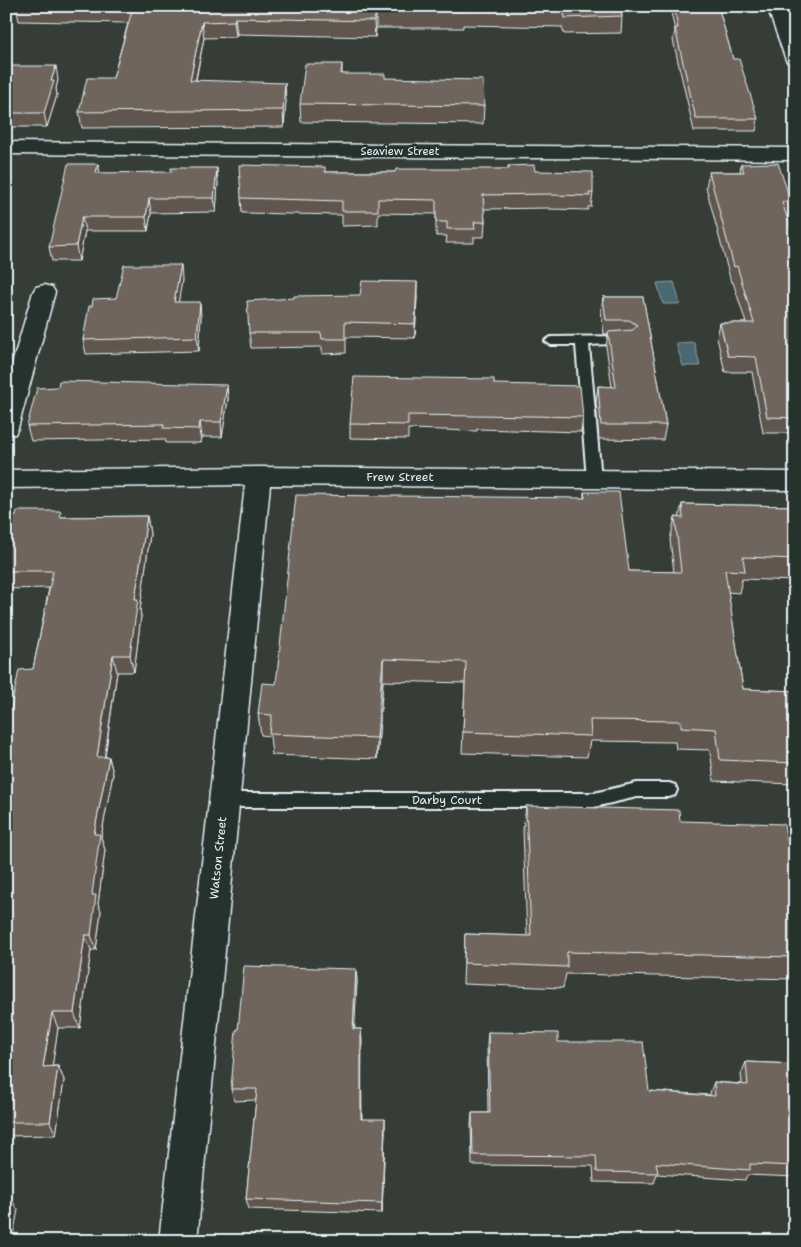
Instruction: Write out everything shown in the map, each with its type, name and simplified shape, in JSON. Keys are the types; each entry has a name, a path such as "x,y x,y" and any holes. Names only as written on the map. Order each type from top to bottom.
{"street":[{"path":"775,6 795,60"},
{"name":"Seaview Street","path":"6,148 795,154"},
{"path":"6,428 44,292"},
{"name":"Frew Street","path":"6,479 258,476 795,481"},
{"name":"Watson Street","path":"178,1241 258,476"}],"lane":[{"path":"551,341 627,340"},
{"path":"582,341 594,479"},
{"name":"Darby Court","path":"224,800 594,800 637,790 669,790"}],"water":[{"path":"674,282 680,304 663,304 657,283"},
{"path":"694,342 700,366 683,366 676,343"}],"building":[{"path":"76,6 620,6 622,16 565,18 563,10 464,9 464,11 376,12 374,21 235,18 234,21 202,22 190,80 285,83 283,110 79,112 87,78 113,78 133,7"},
{"path":"674,6 718,6 733,59 739,59 758,119 696,119 675,28 678,28"},
{"path":"305,64 342,64 341,74 385,74 385,78 483,80 484,106 300,104"},
{"path":"6,66 56,66 51,81 54,81 44,113 6,113"},
{"path":"778,163 791,202 782,202 795,241 795,418 767,417 756,357 728,356 720,323 754,323 737,266 734,267 709,172 744,172 741,164"},
{"path":"68,164 98,164 96,173 171,172 171,168 217,168 214,198 149,198 146,217 82,217 76,246 49,247"},
{"path":"239,165 325,167 325,172 395,172 396,169 509,169 508,166 534,165 535,171 593,172 593,193 589,193 590,196 551,194 483,195 485,222 474,222 475,229 447,229 447,222 436,222 436,200 378,199 378,211 342,211 342,201 241,198"},
{"path":"124,265 181,265 174,302 200,302 197,337 83,340 89,306 92,306 93,299 116,298"},
{"path":"362,281 417,282 415,324 345,322 345,339 322,339 321,333 249,333 247,301 294,298 294,296 360,295"},
{"path":"603,297 643,297 666,425 601,425 598,386 616,387 608,332 633,330 637,325 629,320 606,320"},
{"path":"354,377 494,379 494,384 580,386 583,417 408,415 408,425 350,424"},
{"path":"59,381 227,385 221,422 200,422 199,429 163,428 164,424 27,426 37,388 58,387"},
{"path":"584,492 619,492 629,571 681,572 675,517 683,518 682,504 795,506 795,559 743,557 745,571 725,570 743,689 795,691 795,763 720,760 716,729 681,727 681,721 590,720 591,736 463,732 466,662 383,659 377,738 269,734 272,715 258,714 262,683 276,684 296,495 585,498"},
{"path":"17,511 61,511 60,517 147,516 135,599 138,599 130,655 113,655 97,757 109,757 94,834 100,834 92,895 96,895 91,935 85,935 74,1013 52,1013 43,1067 58,1066 50,1122 6,1122 6,888 12,860 6,860 6,732 19,670 33,669 53,571 6,571 6,516 16,516"},
{"path":"526,806 679,810 680,821 784,824 795,885 795,957 567,952 567,967 464,963 465,934 531,936"},
{"path":"244,966 356,969 353,1029 361,1029 361,1119 385,1119 382,1203 246,1199 257,1089 231,1089"},
{"path":"488,1032 558,1033 558,1042 643,1042 649,1091 715,1096 714,1082 748,1085 746,1062 795,1064 795,1166 750,1164 750,1170 656,1163 658,1173 597,1172 596,1156 473,1155 472,1113 490,1113"},
{"path":"6,1200 12,1200 6,1227"},
{"path":"6,1239 17,1240 6,1241"}]}
